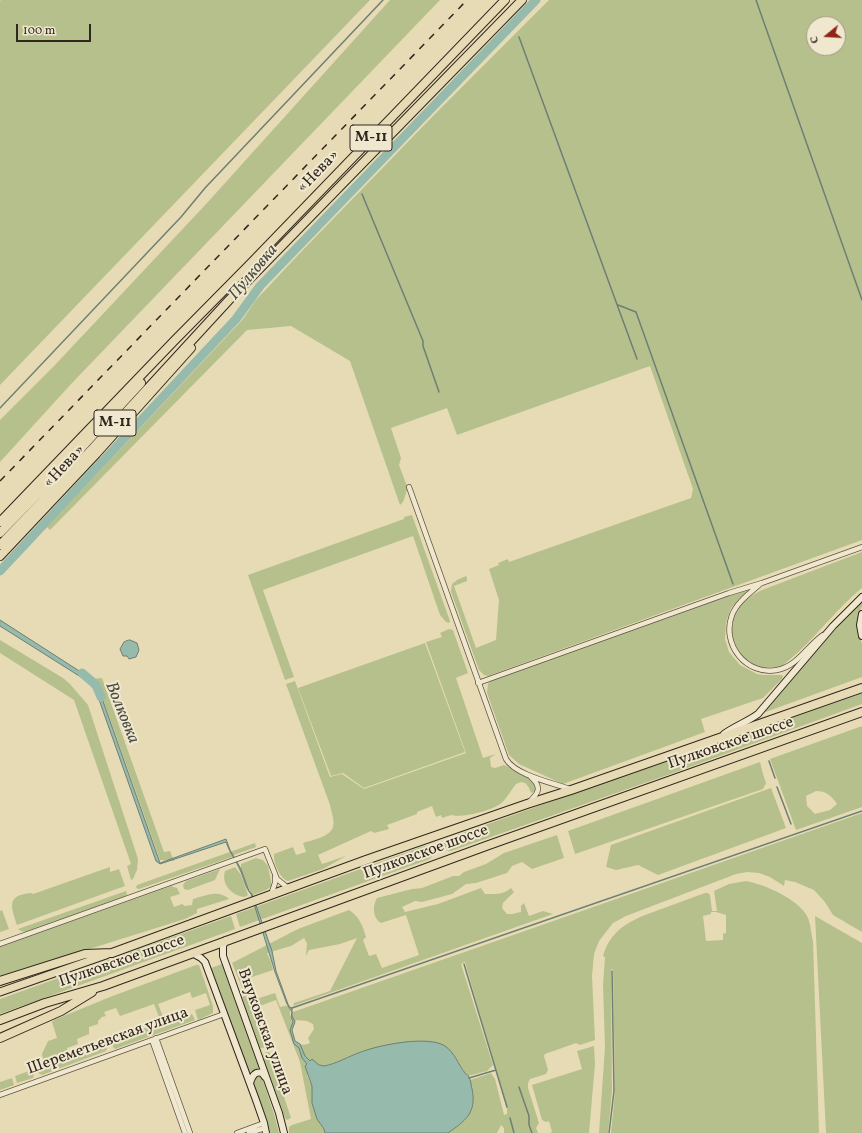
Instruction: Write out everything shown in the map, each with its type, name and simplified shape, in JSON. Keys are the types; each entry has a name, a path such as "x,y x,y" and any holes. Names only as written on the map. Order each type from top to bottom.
{"highway":[{"name":"«Нева»","path":"0,522 505,0"},
{"name":"«Нева»","path":"0,545 92,449 194,336 522,0"},
{"name":"«Нева»","path":"0,556 96,454 232,303 260,269"},
{"name":"«Нева»","path":"0,533 86,444 177,342 186,329"},
{"name":"Пулковское шоссе","path":"112,953 366,860 862,689"},
{"name":"Пулковское шоссе","path":"0,1020 45,1003 103,986 226,940 860,712"},
{"path":"0,981 85,954 112,953"},
{"path":"0,1038 61,1010 103,986"}],"main road":[{"name":"Пулковское шоссе","path":"0,992 112,953"}],"street":[{"path":"409,487 506,759 514,768 549,783 572,790"},
{"path":"478,683 728,593 762,583 862,547"},
{"path":"762,583 738,604 730,620 730,641 736,654 741,660 752,667 762,670 776,670 785,667 801,657 815,641 828,632"},
{"path":"719,738 758,714 828,632 862,597"},
{"path":"862,614 860,625 862,636"},
{"path":"527,804 535,796 538,788 536,781 529,774"},
{"path":"0,944 265,849 279,882 290,889"},
{"path":"270,896 275,883 275,875"},
{"name":"Внуковская улица","path":"226,940 223,946 222,956 279,1113 284,1133"},
{"name":"Внуковская улица","path":"192,953 198,955 205,962 265,1128"},
{"name":"Шереметьевская улица","path":"0,1095 224,1014"},
{"path":"154,1039 185,1133"},
{"path":"154,1039 190,1133"},
{"path":"250,1083 252,1076 257,1073 262,1073 266,1078"},
{"path":"237,1133 265,1128"},
{"path":"249,1133 265,1128"}],"green space":[{"path":"370,0 0,385 0,1"},
{"path":"390,0 440,0 72,383 0,462 0,420 54,366 207,203"},
{"path":"549,0 862,0 862,540 488,676 484,675 479,670 451,592 452,584 466,576 467,578 467,581 454,586 476,648 496,640 499,600 489,569 508,559 509,562 691,498 693,489 650,366 457,435 447,408 391,428 401,458 399,465 408,489 403,502 400,505 350,361 291,326 247,330 50,530 47,527 243,319 255,301 433,116"},
{"path":"412,515 450,621 449,623 446,622 440,615 413,536 263,590 294,677 285,680 248,575"},
{"path":"862,552 862,588 798,652 780,666 763,668 754,666 746,661 735,646 732,637 733,619 738,607 744,601 762,590"},
{"path":"749,588 750,590 731,608 726,622 725,639 729,652 740,665 757,674 782,675 782,679 763,698 701,719 705,732 563,784 519,764 509,755 487,693 488,684 490,681"},
{"path":"862,601 862,606 858,617 858,629 862,644 862,677 763,713 826,639"},
{"path":"449,629 453,630 468,673 456,678 483,758 496,754 490,758 491,767 495,768 504,765 522,773 534,782 536,785 536,791 531,793 526,784 522,782 516,784 502,802 496,807 469,815 451,815 442,818 441,815 436,817 432,806 417,812 417,814 387,825 389,829 374,833 371,831 318,855 322,864 346,856 323,869 288,881 285,880 278,870 274,854 293,847 296,855 306,852 303,843 325,836 333,827 334,822 330,805 286,684 295,681 330,777 342,774 364,789 466,753 426,642 442,637 440,633"},
{"path":"0,640 63,678 88,705 138,859 137,870 133,879 131,880 127,866 131,864 74,700 0,653"},
{"path":"425,643 465,752 364,788 343,773 331,776 298,688"},
{"path":"102,678 164,852 170,851 174,861 160,860 98,685 92,679"},
{"path":"862,693 862,704 676,772 451,851 448,851 444,847 443,844 446,839 670,759"},
{"path":"862,726 862,807 796,830 770,759","holes":["816,791 828,794 837,804 830,810 815,814 807,806 806,796"]},
{"path":"760,762 766,783 763,789 575,854 568,831"},
{"path":"771,788 786,828 658,875 638,865 616,870 606,867 611,845"},
{"path":"862,813 862,932 833,915 825,902 814,890 795,882 785,880 784,886 770,877 759,873 747,872 736,874 626,916 613,923 599,941 594,954 592,976 595,1040 580,1045 576,1043 545,1054 544,1056 548,1070 546,1074 530,1079 528,1083 528,1088 539,1123 536,1128 538,1133 504,1133 504,1128 501,1125 497,1133 448,1133 463,1122 471,1111 473,1098 470,1080 491,1073 495,1079 504,1115 507,1114 507,1109 464,962 461,964 493,1065 487,1071 468,1076 454,1055 445,1047 418,1041 363,1051 329,1065 319,1065 307,1075 312,1086 320,1124 325,1133 289,1133 289,1127 292,1125 311,1119 300,1062 276,1000 254,1008 267,1047 258,1048 242,997 247,995 250,1001 275,993 280,1007 290,1005 290,1016 293,1025 291,1030 294,1042 306,1045 310,1043 308,1038 314,1029 313,1024 307,1021 297,1020 294,1022 292,1016 293,1012"},
{"path":"557,835 564,858 532,869 522,862 512,866 507,873 476,883 466,884 452,894 422,902 415,901 402,907 405,912 438,904 481,888 485,894 499,894 511,888 514,892 503,903 502,908 507,914 521,912 521,906 524,903 529,916 543,911 553,914 293,1006 294,1003 330,991 357,938 340,944 309,950 306,956 307,943 304,938 291,946 267,953 273,970 243,980 245,991 243,990 232,963 298,929 349,910 358,918 362,925 366,937 363,940 369,956 376,954 382,968 419,955 406,915 381,923 376,919 374,905 377,898 422,888 453,876 459,876 464,872 486,864 504,853"},
{"path":"255,843 256,847 232,857 139,889 136,888 137,885"},
{"path":"424,846 429,846 432,856 430,859 240,927 236,914"},
{"path":"256,858 263,860 268,866 272,886 253,895 250,892 241,869 241,864"},
{"path":"110,867 110,872 119,869 125,886 17,925 13,913 12,903 17,896 31,893 33,894"},
{"path":"235,867 241,875 248,895 244,897 231,891 224,880 225,871"},
{"path":"220,869 215,880 188,890 184,889 183,885 186,881"},
{"path":"746,881 762,885 788,898 803,910 807,916 813,941 819,1133 611,1133 615,1092 613,969 611,970 612,1091 608,1133 599,1133 605,1047 603,985 605,957 603,956 607,945 619,930 635,919 705,893 710,895 712,911 717,911 714,891 729,884","holes":["711,912 726,915 726,933 723,934 723,940 706,941 703,916 711,914"]},
{"path":"171,886 177,888 180,894 170,897 174,907 182,904 185,906 192,905 193,899 211,894 220,894 229,899 197,909 197,913 185,919 0,977 0,947"},
{"path":"126,891 126,896 26,932 18,929"},
{"path":"2,910 9,929 0,932 0,911"},
{"path":"231,916 235,929 0,1014 0,999"},
{"path":"815,916 862,943 862,1133 826,1133"},
{"path":"222,964 259,1068 249,1072 211,968"},
{"path":"199,965 213,1006 213,1013 198,1020 195,1010 210,1005 206,993 192,998 190,992 158,1004 166,1024 192,1014 195,1020 115,1049 112,1044 114,1040 126,1036 125,1031 134,1028 136,1032 161,1022 154,1004 120,1016 116,1008 104,1012 106,1016 102,1017 98,1021 98,1024 89,1027 89,1034 77,1039 78,1044 67,1048 67,1051 43,1059 42,1054 48,1041 57,1038 52,1022 54,1020 110,997"},
{"path":"105,1044 108,1046 106,1051 42,1075 38,1073 39,1068"},
{"path":"594,1046 595,1064 589,1133 550,1133 552,1132 549,1121 546,1122 542,1120 532,1085 582,1069 577,1051"},
{"path":"269,1051 291,1118 287,1120 262,1056"},
{"path":"32,1070 34,1075 33,1078 17,1083 15,1076"},
{"path":"256,1076 260,1077 263,1081 279,1133 268,1133 264,1114 252,1082"},
{"path":"12,1078 14,1085 0,1090 0,1082"}],"shaded area":[{"path":"0,620 87,676 98,687 160,863 226,839 230,850 241,869 249,891 252,894 272,951 276,971 289,1007 292,1008 292,1012 287,1004 275,972 251,894 247,889 226,842 160,864 156,861 96,691 84,679 0,626"},
{"path":"130,640 137,643 139,650 136,657 129,659 127,656 123,656 120,649 124,642"},
{"path":"292,1012 295,1022 292,1030 295,1041 300,1044 305,1056 310,1061 312,1059 319,1065 329,1065 369,1049 403,1042 427,1041 445,1046 454,1055 470,1080 473,1104 468,1116 448,1133 325,1133 317,1119 312,1103 312,1086 305,1066 307,1064 302,1058 299,1048 294,1044 290,1030 293,1022 291,1017"}],"waterway":[{"path":"0,408 181,217 205,188 383,0"},
{"name":"Пулковка","path":"0,571 236,319 260,286 536,0"},
{"path":"756,0 862,300"},
{"path":"519,37 637,359"},
{"path":"362,194 423,341 423,346 439,392"},
{"path":"618,305 636,312 733,584"},
{"name":"Волковка","path":"82,673 96,685 101,697"},
{"path":"769,761 775,778"},
{"path":"777,787 791,824"},
{"path":"292,1008 862,811"},
{"path":"464,964 507,1107"},
{"path":"609,1133 614,1091 612,971"},
{"path":"469,1078 496,1070"},
{"path":"519,1087 529,1116 529,1125 532,1133"},
{"path":"510,1118 514,1133"}],"railway":[{"path":"0,481 467,0"}]}
